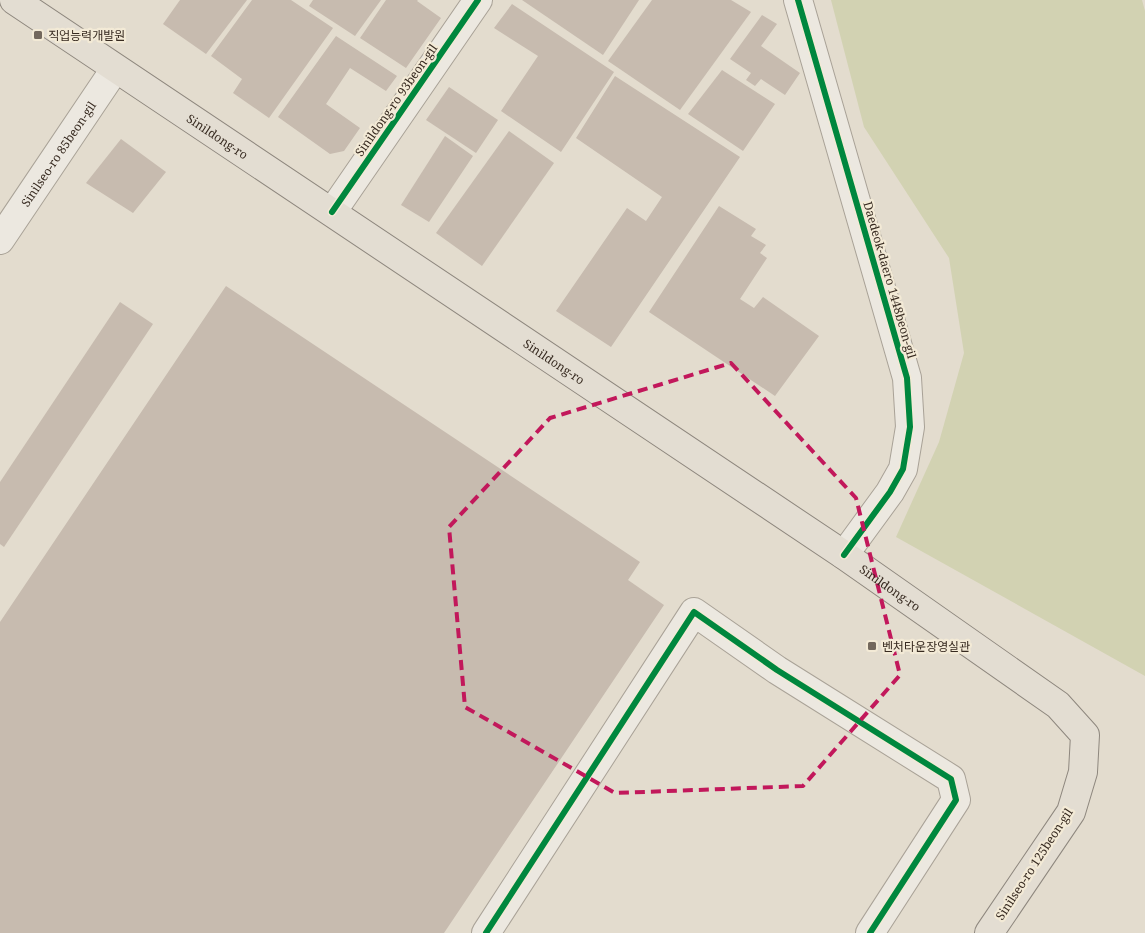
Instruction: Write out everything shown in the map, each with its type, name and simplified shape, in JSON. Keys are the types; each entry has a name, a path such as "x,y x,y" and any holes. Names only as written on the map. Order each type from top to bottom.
{"main road":[{"name":"Sinildong-ro","path":"14,0 844,555 1058,705 1085,735"},
{"name":"Sinilseo-ro 125beon-gil","path":"989,933 1071,812 1083,772 1085,735"}],"street":[{"name":"Sinildong-ro 93beon-gil","path":"332,212 478,0"},
{"name":"Daedeok-daero 1448beon-gil","path":"798,0 907,378 910,427 903,470 890,492 844,555"},
{"name":"Sinilseo-ro 85beon-gil","path":"0,240 115,68"},
{"path":"486,933 694,612 777,670 951,779 956,800 870,933"}],"highlighted area":[{"path":"731,363 856,498 900,675 803,786 615,793 465,707 449,527 550,418"}],"green space":[{"path":"831,0 1142,0 1145,11 1145,676 896,537 939,442 964,353 949,258 864,127"}],"building":[{"path":"180,0 247,0 206,54 163,24"},
{"path":"252,0 291,0 333,28 269,118 233,93 242,79 211,56"},
{"path":"313,0 381,0 355,36 309,6"},
{"path":"386,0 418,0 441,18 406,68 360,38"},
{"path":"522,0 639,0 603,55"},
{"path":"652,0 731,0 751,12 680,110 608,61"},
{"path":"512,4 614,72 561,152 501,111 538,56 494,28"},
{"path":"762,15 777,24 761,46 800,73 785,95 761,79 755,86 746,80 751,73 730,59"},
{"path":"336,36 397,76 386,91 350,68 326,104 360,128 344,151 330,154 278,117"},
{"path":"722,70 775,104 743,151 688,114"},
{"path":"615,76 740,157 611,347 556,311 627,208 646,221 662,197 576,138"},
{"path":"449,87 498,120 476,153 426,120"},
{"path":"509,131 554,163 482,266 436,233"},
{"path":"445,136 473,156 429,222 401,205"},
{"path":"121,139 166,172 133,213 86,183"},
{"path":"719,206 756,229 751,236 766,245 760,253 767,258 740,299 754,308 763,297 819,336 775,396 649,312"},
{"path":"226,286 640,562 628,580 664,605 444,933 0,933 0,622"},
{"path":"120,302 153,324 4,547 0,544 0,482"}],"cycle path":[{"path":"332,212 478,0"},
{"path":"798,0 907,378 910,427 903,469 890,492 844,555"},
{"path":"486,933 694,612 777,670 951,779 956,800 870,933"}],"place":[{"name":"직업능력개발원","path":"38,35"},
{"name":"벤처타운장영실관","path":"872,646"}]}
